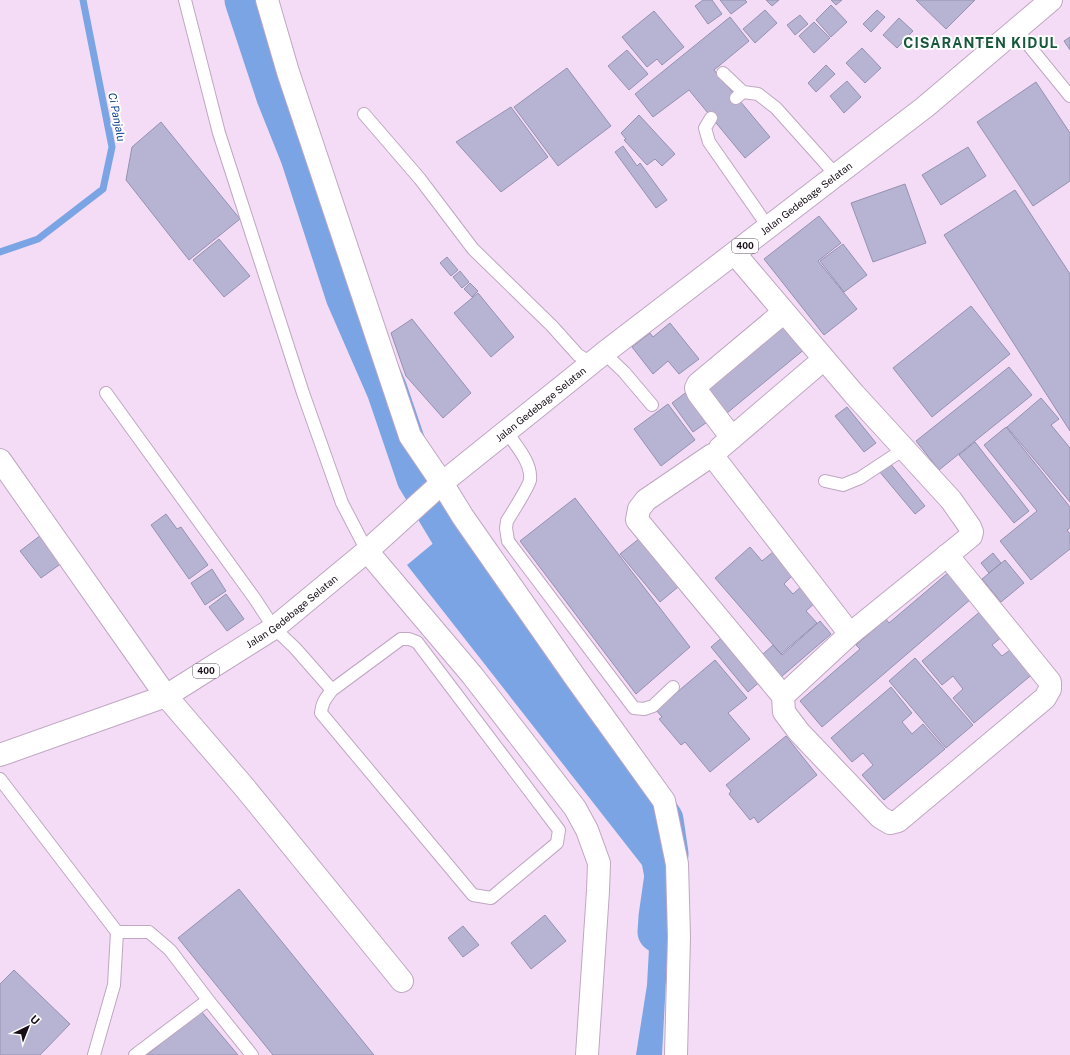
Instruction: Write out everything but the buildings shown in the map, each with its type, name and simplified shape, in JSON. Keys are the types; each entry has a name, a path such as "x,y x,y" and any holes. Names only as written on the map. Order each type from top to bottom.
{"street":[{"path":"267,0 291,79 410,436 439,485 464,518 572,673 664,801 677,864 679,937 676,1055"},
{"name":"Jalan Gedebage Selatan","path":"0,755 166,696 274,628 367,551 439,485 598,358 925,107 1051,0"},
{"path":"735,254 854,394 951,500 972,532 970,536 850,634 783,696"},
{"path":"732,438 698,393 696,388 698,384 784,312"},
{"path":"824,359 712,455 646,500 639,509 637,520 783,696 784,712 799,732 880,817 890,823 898,821 1045,698 1050,689 1050,682 947,555"},
{"path":"712,455 850,634"},
{"path":"0,460 166,696 245,788 402,981"},
{"path":"367,551 472,676 575,808 587,830 599,863 587,1055"}],"lane":[{"path":"185,0 219,133 303,393 342,503 367,551"},
{"path":"1017,28 1026,42 1070,96"},
{"path":"723,73 740,95 758,94 776,108 836,175"},
{"path":"364,114 420,179 473,249 552,326 578,355 598,358 624,372 652,405"},
{"path":"711,118 704,128 709,142 769,228"},
{"path":"106,393 250,592 274,628 295,648 332,690"},
{"path":"506,432 525,460 530,481 507,522 506,528 508,541 634,708 644,709 653,706 673,687"},
{"path":"825,481 844,485 860,478 904,448"},
{"path":"401,639 409,639 417,642 559,830 557,843 491,898 473,895 321,712 324,699 332,690 401,639"},
{"path":"0,779 116,932 114,985 94,1055"},
{"path":"116,932 148,932 170,950 252,1055"},
{"path":"135,1055 208,1000"}],"water":[{"path":"454,526 601,726 656,831 670,906 662,1055 636,1055 647,985 651,912 642,865 407,565"}],"waterway":[{"name":"Ci Panjalu","path":"0,252 38,239 103,189 112,147 83,0"},
{"path":"245,0 277,97 301,157 346,296 387,390 417,478 477,578"},
{"path":"580,709 641,786 663,820 668,854 658,932"}],"district":[{"name":"CISARANTEN KIDUL","path":"981,43"}]}
